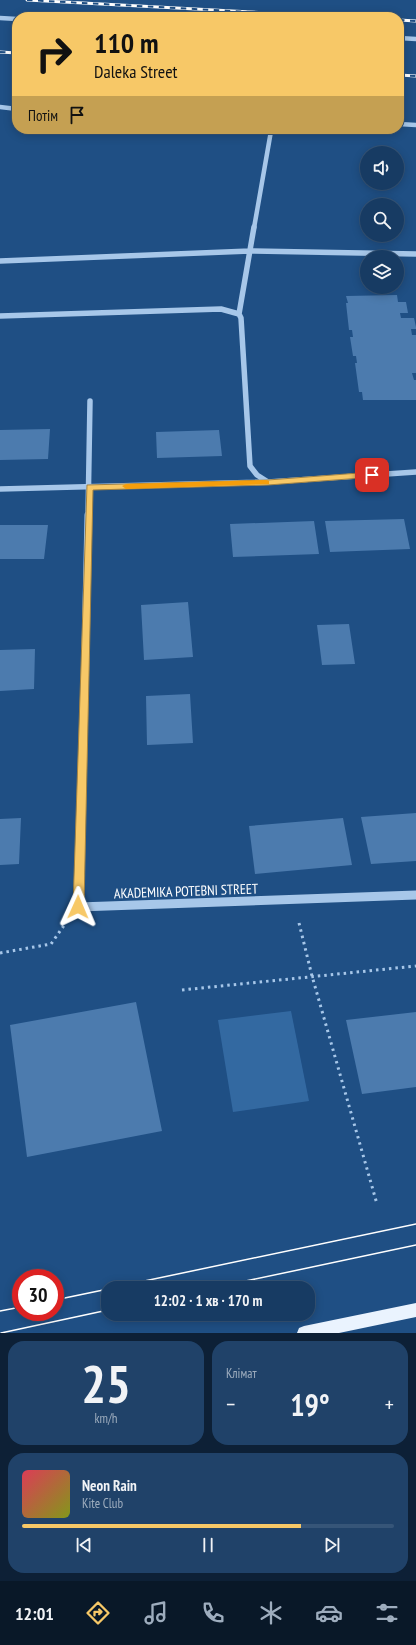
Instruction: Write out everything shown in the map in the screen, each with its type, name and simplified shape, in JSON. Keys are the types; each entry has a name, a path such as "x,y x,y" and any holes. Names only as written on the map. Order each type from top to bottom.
{"main road":[{"path":"304,1333 416,1310"}],"street":[{"path":"0,18 12,19"},
{"path":"404,38 416,39"},
{"path":"0,107 12,108"},
{"path":"404,124 416,124"},
{"path":"268,482 257,475 250,466 241,318 239,314 271,134"},
{"path":"0,261 250,251 416,254"},
{"path":"0,316 221,309 239,314"},
{"path":"78,907 90,401"},
{"path":"0,489 268,482 416,472"},
{"name":"AKADEMIKA POTEBNI STREET","path":"78,907 416,895"}],"path":[{"path":"294,900 312,976 377,1204"},
{"path":"0,953 51,944 78,907"},
{"path":"182,990 416,966"}],"shaded area":[{"path":"291,1011 309,1101 233,1112 218,1020"}],"building":[{"path":"397,295 398,302 406,302 408,313 400,313 401,318 414,318 416,327 416,329 411,329 412,335 416,335 416,373 412,373 414,380 416,380 416,400 363,400 362,392 359,392 355,363 357,363 356,356 353,356 350,337 353,337 352,330 349,330 346,303 348,303 346,296"},
{"path":"50,429 48,459 0,460 0,430"},
{"path":"219,430 222,456 157,458 156,432"},
{"path":"404,519 410,549 330,552 325,521"},
{"path":"314,521 319,554 233,557 230,524"},
{"path":"0,525 48,525 44,559 0,559"},
{"path":"188,602 193,657 144,660 141,605"},
{"path":"349,624 355,664 322,665 317,625"},
{"path":"35,649 34,689 0,691 0,650"},
{"path":"190,694 193,743 147,745 146,696"},
{"path":"416,813 416,861 371,864 361,817"},
{"path":"21,818 19,864 0,865 0,819"},
{"path":"343,818 352,865 255,874 249,826"},
{"path":"136,1002 162,1131 27,1157 10,1025"},
{"path":"416,1012 416,1087 362,1094 346,1020"}],"tram line":[{"path":"144,1281 416,1224"},
{"path":"246,1281 416,1245"},
{"path":"64,1298 101,1290"},
{"path":"0,1311 12,1309"},
{"path":"1,1333 101,1312"}],"railway":[{"path":"27,0 251,12"},
{"path":"404,20 416,21"},
{"path":"0,52 12,53"},
{"path":"404,75 416,76"}],"slow traffic":[{"path":"126,486 266,482"}],"route":[{"path":"78,907 89,487 268,482 372,475"}]}
